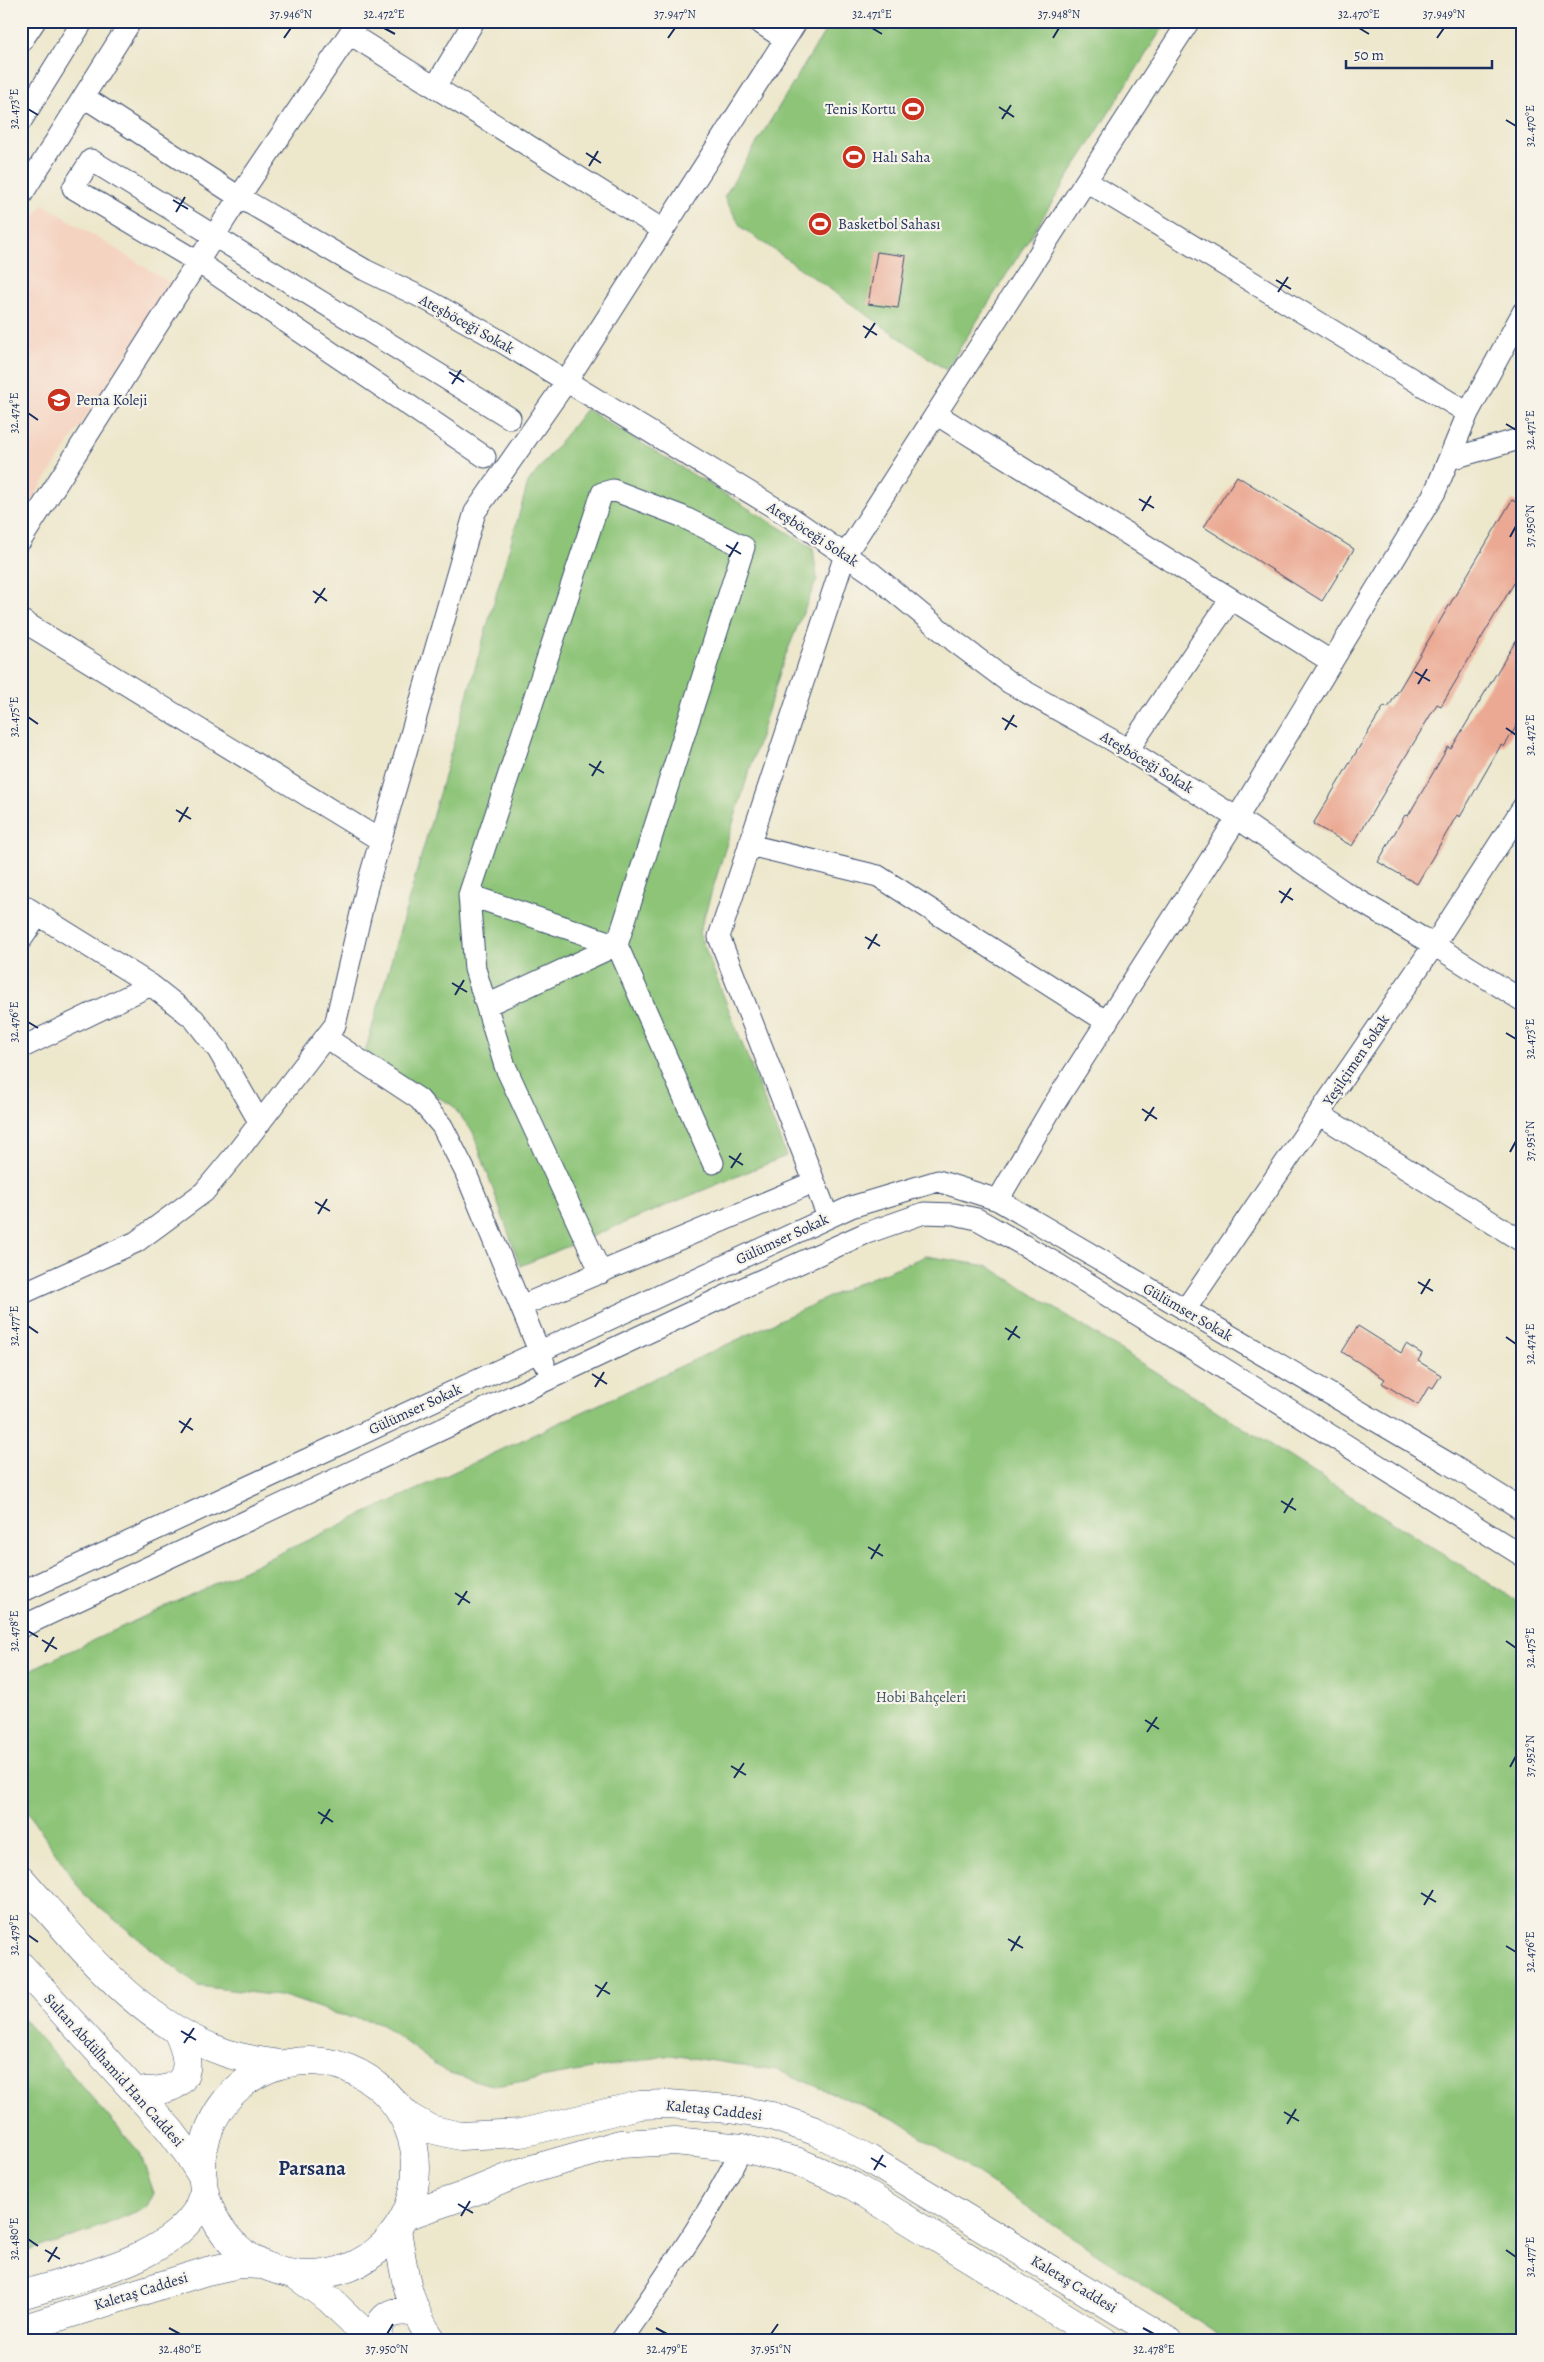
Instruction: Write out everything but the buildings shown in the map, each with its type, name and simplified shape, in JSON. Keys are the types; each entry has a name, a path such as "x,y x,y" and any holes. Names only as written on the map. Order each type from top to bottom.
{"main road":[{"path":"21,1879 119,1987 155,2017 177,2031 227,2054 278,2064"},
{"name":"Sultan Abdülhamid Han Caddesi","path":"21,1966 173,2134 204,2185"},
{"path":"134,2090 164,2091 177,2085 185,2074 188,2060 185,2047 177,2031"},
{"name":"Kaletaş Caddesi","path":"278,2064 310,2060 342,2065 371,2080 409,2117 430,2129 460,2136 521,2133 640,2105 670,2104 719,2108 772,2116 815,2131 869,2159 1168,2341"},
{"path":"278,2064 249,2078 225,2100 209,2128 202,2160 204,2185 216,2222 236,2247 263,2265 294,2274 318,2275 341,2270 362,2260 381,2247 401,2223 414,2187 416,2158 409,2128 394,2102"},
{"path":"401,2223 522,2172 620,2144 675,2141 742,2148 796,2161 853,2186 1104,2341"},
{"path":"21,2295 134,2259 158,2247 179,2230 195,2213 204,2185"},
{"path":"401,2223 406,2282 416,2313 433,2341"},
{"name":"Kaletaş Caddesi","path":"21,2328 198,2273 239,2264 263,2265"},
{"path":"294,2274 329,2299 373,2341"},
{"path":"379,2341 378,2332 382,2320 392,2313 403,2310 416,2313"}],"street":[{"path":"21,42 34,21"},
{"path":"21,121 83,21"},
{"path":"21,196 130,21"},
{"path":"435,87 474,21"},
{"path":"757,21 785,39"},
{"path":"21,1294 136,1242 204,1192 335,1025 367,887 475,512 566,382 797,21"},
{"path":"828,1217 719,937 845,555 1189,21"},
{"path":"21,540 239,197 354,28 435,87 663,230"},
{"name":"Ateşböceği Sokak","path":"84,97 239,197 365,270 429,301 496,339 790,517 873,574 954,640 1010,682 1128,750 1237,818 1343,891 1523,1001"},
{"path":"485,457 198,262 73,188 91,160 510,418"},
{"path":"1086,181 1468,413"},
{"path":"998,1200 1107,1022 1237,818 1435,492 1468,413 1523,312"},
{"path":"936,414 1332,662"},
{"path":"1450,459 1523,438"},
{"path":"601,1273 505,1066 475,969 469,895 602,493 613,490 681,516 744,548 617,945 713,1163"},
{"path":"1128,750 1231,599"},
{"path":"21,620 380,840"},
{"name":"Yeşilçimen Sokak","path":"1185,1310 1434,945 1523,807"},
{"path":"749,845 878,876 1107,1022"},
{"path":"469,895 617,945"},
{"path":"21,940 30,910 152,985 194,1019 218,1050 260,1123"},
{"path":"486,1005 617,945"},
{"path":"21,1048 152,985"},
{"path":"326,1037 419,1099 442,1126 465,1171 549,1377"},
{"path":"1319,1114 1523,1242"},
{"name":"Gülümser Sokak","path":"21,1592 828,1217 851,1207 938,1181 998,1200 1448,1464 1519,1501"},
{"path":"521,1306 814,1182"},
{"path":"21,1627 549,1377 864,1234 924,1213 954,1214 977,1219 1058,1264 1523,1556"},
{"path":"622,2341 673,2265 730,2173 742,2148"}],"shaded area":[{"name":"Pema Koleji","path":"43,204 172,284 21,517 21,238"}],"green space":[{"path":"831,21 1167,21 946,370 741,227 724,197"},
{"path":"586,409 813,548 817,579 784,659 699,933 786,1156 520,1266 473,1132 451,1104 363,1059 528,483"},
{"name":"Hobi Bahçeleri","path":"926,1256 988,1266 1523,1605 1523,2341 1228,2341 895,2119 777,2070 671,2055 495,2086 446,2072 378,2022 337,2014 287,1997 198,1986 85,1896 21,1802 21,1674 861,1282"},
{"path":"21,2016 140,2153 154,2193 147,2207 90,2231 21,2253"}],"place":[{"name":"Tenis Kortu","path":"913,109"},
{"name":"Halı Saha","path":"854,157"},
{"name":"Basketbol Sahası","path":"820,224"},
{"name":"Pema Koleji","path":"59,400"}],"district":[{"name":"Parsana","path":"312,2168"}]}
